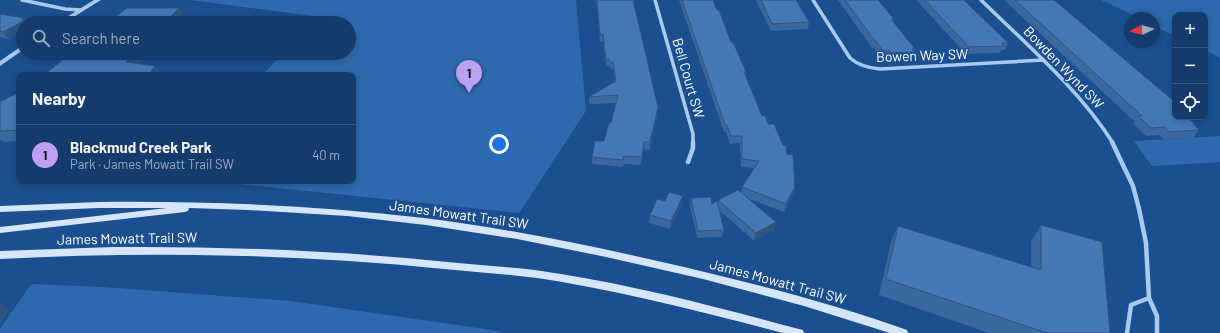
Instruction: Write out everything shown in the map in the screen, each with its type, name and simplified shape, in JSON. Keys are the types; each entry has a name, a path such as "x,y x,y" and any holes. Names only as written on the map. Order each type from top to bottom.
{"main road":[{"name":"James Mowatt Trail SW","path":"0,209 130,204 214,206 395,217 470,228 578,247 687,271 784,296 866,320 903,333"},
{"path":"0,230 214,206"},
{"name":"James Mowatt Trail SW","path":"0,255 118,251 207,251 305,253 384,258 560,278 678,301 799,333"}],"street":[{"path":"22,0 65,9 80,10"},
{"path":"71,16 98,0"},
{"name":"Bell Court SW","path":"655,0 693,134 693,148 688,162"},
{"name":"Bowen Way SW","path":"813,0 850,58 867,67 880,68 1043,60"},
{"name":"Bowden Wynd SW","path":"981,0 1043,60 1088,107 1107,133 1128,173 1138,200 1144,232 1149,298 1157,316 1157,333"},
{"path":"0,64 16,53"},
{"path":"1127,333 1131,305 1149,298"}],"shaded area":[{"path":"190,0 576,0 586,111 519,213 239,184 356,184 356,72 265,72 277,60 356,60 356,16 312,16"},
{"path":"1101,0 1220,0 1220,58 1208,52 1208,12 1172,12 1172,35 1160,29 1160,12 1126,12"},
{"path":"1220,136 1220,162 1152,166 1134,141"},
{"path":"31,284 103,287 291,301 504,333 0,333 0,329"}],"building":[{"path":"597,0 633,0 658,107 650,142 644,142 642,157 624,156 623,160 592,157 595,141 604,141 609,123 611,123 618,95 589,97 616,81 613,62 606,59 603,34 600,34"},
{"path":"682,0 713,0 717,10 719,10 731,42 734,44 746,72 744,72 762,116 765,116 768,124 774,124 783,145 786,146 787,154 793,155 795,187 786,204 742,187 759,161 742,159 742,136 731,136 727,125 725,125"},
{"path":"761,0 796,0 809,22 772,24"},
{"path":"845,0 878,0 894,19 891,19 915,49 912,49 914,52 891,53 889,50 883,51"},
{"path":"925,0 964,0 1008,43 1001,43 1004,46 969,47"},
{"path":"1015,0 1054,0 1172,99 1172,120 1190,120 1199,130 1169,132 1164,127 1151,128 1138,116 1142,116"},
{"path":"127,8 179,8 171,16 117,16"},
{"path":"0,14 16,17 16,25 3,32 0,31"},
{"path":"62,60 128,60 126,62 155,66 150,72 48,72"},
{"path":"16,94 16,130 0,131 0,102"},
{"path":"738,190 776,222 756,233 718,200"},
{"path":"669,192 683,196 671,221 650,215 657,199 665,201"},
{"path":"711,197 712,204 717,201 724,230 698,231 691,198"},
{"path":"1041,225 1102,242 1110,333 1047,333 886,279 898,226 1041,270"}],"place":[{"name":"Blackmud Creek Park","path":"469,93"}]}
